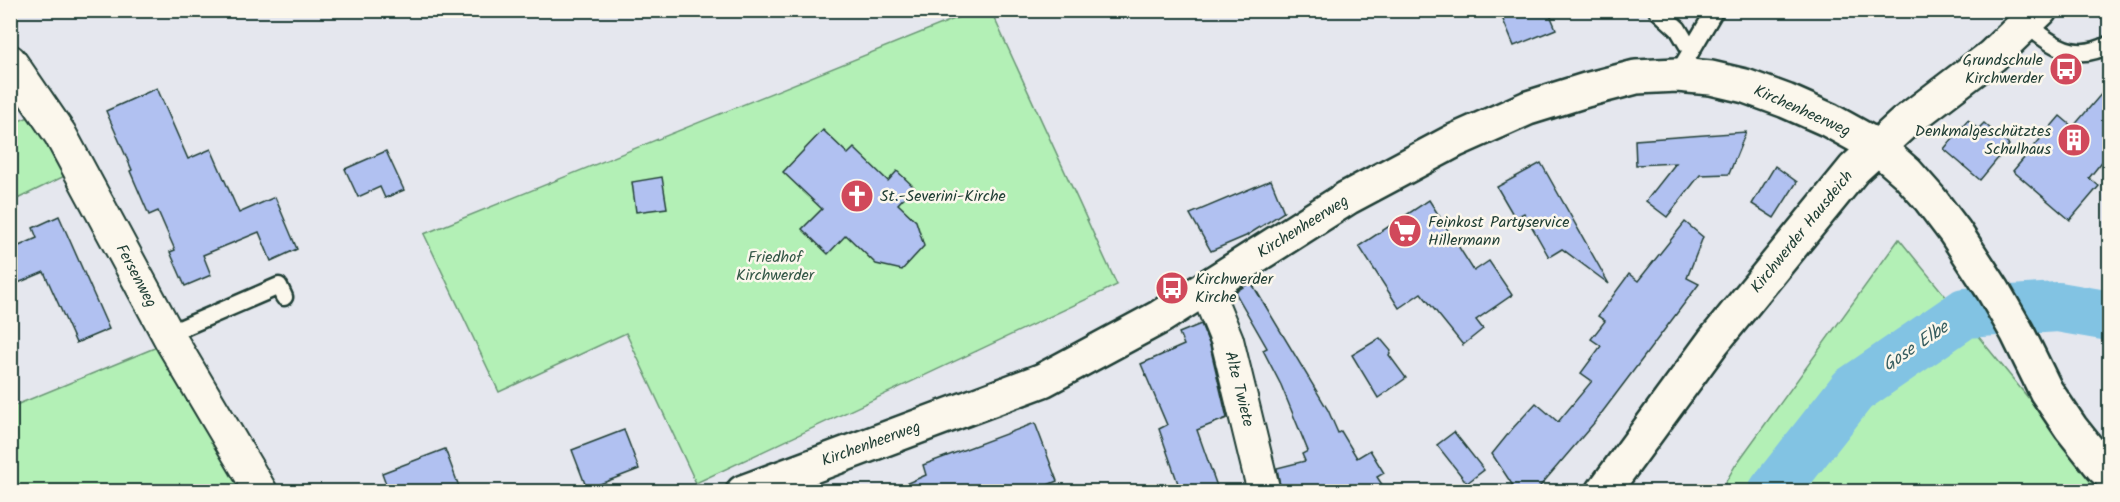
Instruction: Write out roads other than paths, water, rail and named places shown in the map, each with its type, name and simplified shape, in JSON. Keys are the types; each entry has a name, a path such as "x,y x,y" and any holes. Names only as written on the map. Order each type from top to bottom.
{"main road":[{"name":"Kirchwerder Hausdeich","path":"1603,492 1713,342 1854,169 1876,146 1992,56 2034,18"},
{"name":"Kirchenheerweg","path":"743,492 1043,380 1206,289 1347,198 1454,141 1528,108 1684,63 1711,78 1745,86 1786,100 1829,120 1876,146 1907,173 1930,199 1993,290 2046,391 2071,428 2109,474"}],"street":[{"name":"Fersenweg","path":"10,61 60,134 168,334 261,492"},
{"name":"Alte Twiete","path":"1206,289 1227,340 1264,492"}],"lane":[{"path":"1657,10 1678,29 1684,63"},
{"path":"1684,63 1715,10"},
{"path":"2034,18 2048,41 2059,48 2085,53 2096,51 2109,44"},
{"path":"168,334 279,286 284,297"}],"waterway":[{"name":"Gose Elbe","path":"1773,492 1853,390 1965,313 2058,307 2110,316"}],"place":[{"name":"Grundschule Kirchwerder","path":"2066,69"},
{"name":"Denkmalgeschütztes Schulhaus","path":"2074,140"},
{"name":"St.-Severini-Kirche","path":"857,196"},
{"name":"Feinkost Partyservice Hillermann","path":"1405,231"},
{"name":"Kirchwerder Kirche","path":"1172,288"}],"park label":[{"name":"Friedhof Kirchwerder","path":"775,266"}]}
